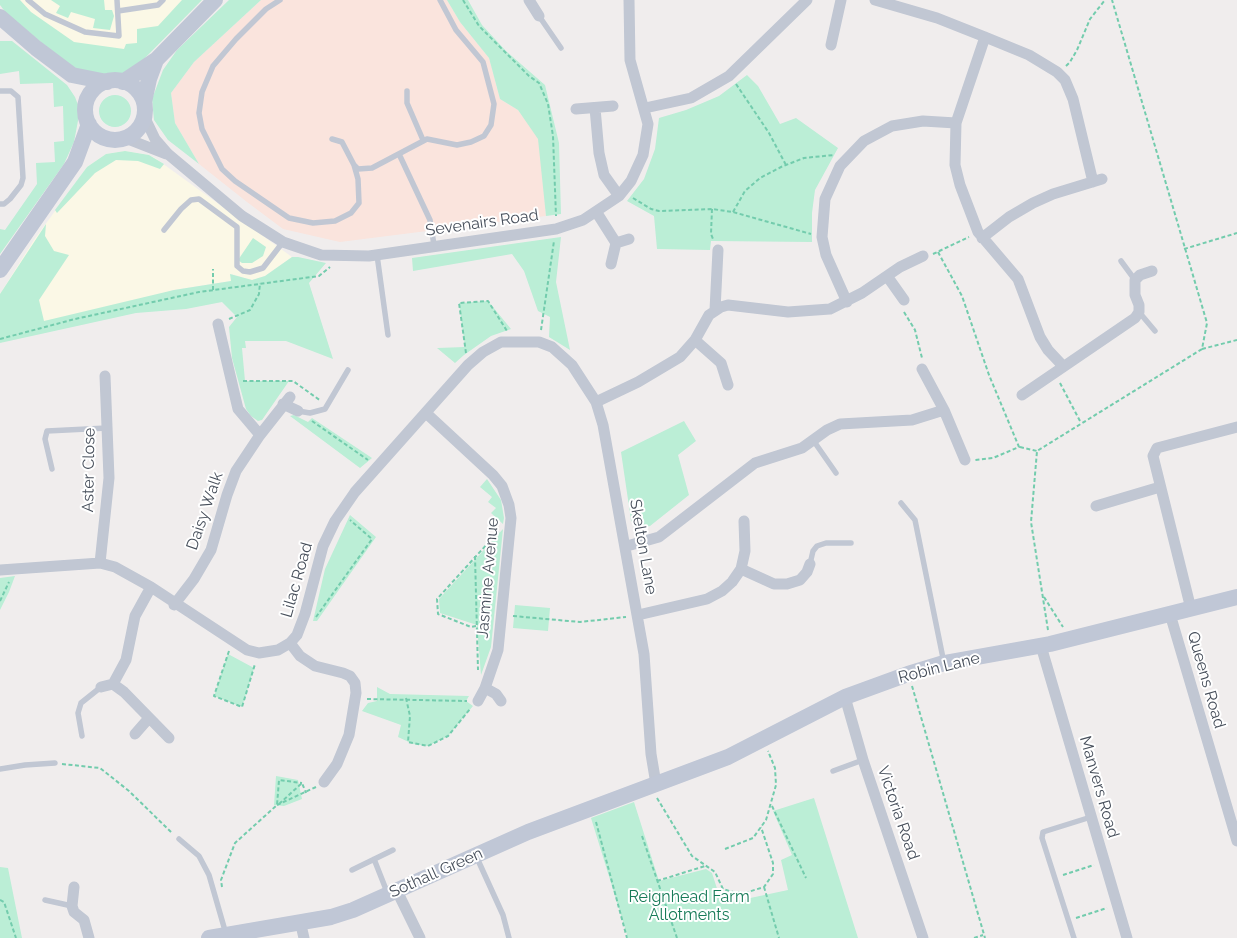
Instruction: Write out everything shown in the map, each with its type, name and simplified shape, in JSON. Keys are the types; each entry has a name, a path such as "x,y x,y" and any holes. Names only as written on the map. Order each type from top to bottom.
{"street":[{"path":"86,106 93,91 115,82 156,60 215,0"},
{"path":"529,0 539,16"},
{"name":"Sevenairs Road","path":"144,109 155,139 168,154 242,216 284,242 321,255 377,255 434,245 556,229 597,213 621,193 631,181 643,155 648,124 630,60 629,0"},
{"path":"645,108 691,98 729,76 806,0"},
{"path":"831,45 841,0"},
{"path":"875,0 936,18 985,36 1029,55 1057,72 1065,80 1073,99 1098,180 1053,194 1033,203 980,235"},
{"path":"1,21 72,75 115,82 138,92 144,109"},
{"path":"985,36 956,123 955,165 960,185 980,235 1018,279 1040,337 1059,370"},
{"path":"75,162 138,130 156,60"},
{"path":"0,270 75,162 89,124 86,106 72,75"},
{"path":"576,110 613,106"},
{"path":"595,108 599,154 604,175 621,193"},
{"path":"847,302 826,255 822,237 825,199 840,166 864,141 892,126 934,120 956,123"},
{"path":"89,124 102,137 118,139"},
{"name":"Sevenairs Road","path":"118,139 168,154"},
{"path":"597,213 616,243 611,264"},
{"path":"616,243 629,240"},
{"path":"715,310 718,250"},
{"path":"596,402 671,364 695,340 709,315 715,310 728,305 767,311 811,311 830,308 847,302 887,276 923,256"},
{"path":"1022,395 1135,318 1139,312 1139,305 1135,295 1136,280 1140,275 1152,271"},
{"path":"887,276 904,300"},
{"path":"218,324 238,409 260,435"},
{"path":"695,340 721,362 728,385"},
{"name":"Lilac Road","path":"259,653 278,650 290,643 297,634 305,614 323,546 340,512 355,492 468,365 492,346 510,341 539,342"},
{"name":"Skelton Lane","path":"539,342 552,347 562,354 572,365 596,402 609,451 644,654 654,786"},
{"path":"922,369 944,410 965,460"},
{"name":"Aster Close","path":"100,563 109,478 105,376"},
{"name":"Daisy Walk","path":"174,605 194,579 211,550 226,495 236,471 260,435 287,400 298,412"},
{"path":"626,546 658,537 755,463 802,448 840,424 912,420 944,410"},
{"name":"Jasmine Avenue","path":"426,413 493,475 507,497 511,518 498,650 485,688 478,701"},
{"path":"1191,608 1153,456 1157,448 1237,427"},
{"path":"1096,506 1160,487"},
{"path":"638,615 708,599 722,591 732,582 741,569 745,551 744,521"},
{"path":"5,566 100,563 114,567 151,587 174,605 247,650 259,653"},
{"path":"741,569 768,582 787,584 800,580 807,572 810,564"},
{"path":"151,587 135,616 126,660 107,686 124,692 169,738"},
{"name":"Robin Lane","path":"654,786 706,766 764,740 845,698 908,674 944,663 1040,646 1237,597"},
{"name":"Queens Road","path":"1170,614 1237,841"},
{"path":"290,643 300,656 315,666 350,676 355,683 355,700 344,751 324,782"},
{"name":"Manvers Road","path":"1040,646 1127,938"},
{"path":"485,688 496,694 501,701"},
{"name":"Victoria Road","path":"845,698 863,760 923,938"},
{"path":"135,734 149,718"},
{"name":"Sothall Green","path":"209,938 337,915 592,808 654,786"},
{"path":"74,887 72,906 74,912 84,920 89,938"},
{"path":"393,893 420,938"},
{"path":"300,921 304,938"}],"lane":[{"path":"28,0 45,14 85,32 120,36 117,0"},
{"path":"118,11 158,5 163,0"},
{"path":"280,0 266,9 236,39 213,66 202,92 199,113 202,130 222,169 242,186 289,218 313,224 334,221 351,213 359,203 358,179 354,165 342,142 332,139"},
{"path":"354,165 358,169 372,168 423,140 457,145 471,142 484,136 491,125 494,104 483,62 456,30 440,0"},
{"path":"539,16 561,48"},
{"path":"0,91 11,91 18,97 23,178 10,199 4,204 0,204"},
{"path":"407,91 407,104 423,140"},
{"path":"399,154 430,220 434,245"},
{"path":"164,230 191,200 203,201 237,227 237,266 250,272 263,268 284,242"},
{"path":"377,255 388,334"},
{"path":"1121,261 1136,280"},
{"path":"1139,312 1155,331"},
{"path":"298,412 319,412 328,405 348,370"},
{"path":"52,470 45,439 47,431 107,428"},
{"path":"813,440 836,473"},
{"path":"901,503 915,520 944,663"},
{"path":"810,564 813,551 817,546 826,543 851,543"},
{"path":"82,736 78,713 81,703 107,686"},
{"path":"833,771 863,760"},
{"path":"0,769 55,763"},
{"path":"1074,938 1042,838 1043,832 1091,817"},
{"path":"179,840 199,856 209,875 226,934"},
{"path":"352,870 393,850"},
{"path":"476,856 504,916 510,938"},
{"path":"374,859 393,893"},
{"path":"45,900 72,906"}],"path":[{"path":"463,0 479,26 529,76 539,83 548,104 553,136 556,229 539,342"},
{"path":"1057,72 1070,62 1090,19 1105,0"},
{"path":"729,76 769,133 786,165"},
{"path":"732,212 746,191 760,178 786,165 804,158 851,153"},
{"path":"621,193 650,209 659,211 712,209 732,212 822,237"},
{"path":"712,209 711,234 718,250"},
{"path":"1184,249 1237,233"},
{"path":"923,256 980,235"},
{"path":"938,252 962,296 989,375 1019,446"},
{"path":"0,339 75,319 213,290 319,276 340,256"},
{"path":"213,269 213,290"},
{"path":"218,324 250,310 260,294 260,283"},
{"path":"904,300 900,306 915,330 923,362 922,369"},
{"path":"468,365 459,304 488,301 506,327 510,341"},
{"path":"1202,349 1237,340"},
{"path":"1059,370 1081,423"},
{"path":"230,381 293,381 328,405"},
{"path":"298,412 378,466"},
{"path":"965,460 993,458 1019,446 1037,451"},
{"path":"305,614 317,617 372,538 340,512"},
{"path":"476,626 471,627 438,614 437,600 511,518"},
{"path":"475,556 478,672"},
{"path":"0,601 5,566"},
{"path":"1043,596 1058,620 1073,638"},
{"path":"502,615 580,622 638,615"},
{"path":"233,641 214,696 242,707 259,653"},
{"path":"908,674 985,938"},
{"path":"355,700 406,698 478,701"},
{"path":"406,698 410,716 408,742 428,746 448,736 478,701"},
{"path":"725,849 753,838 772,806 776,785 775,768 764,740"},
{"path":"55,763 100,768 129,791 179,840"},
{"path":"277,805 278,780 302,783"},
{"path":"277,805 306,793 324,782"},
{"path":"302,783 306,793"},
{"path":"224,895 221,880 235,843 302,783"},
{"path":"654,786 692,856 716,872 723,888 733,892 748,892 764,887 773,874 773,863 761,827"},
{"path":"772,806 806,878"},
{"path":"592,808 627,938"},
{"path":"642,836 677,938"},
{"path":"1054,878 1104,862"},
{"path":"657,881 705,866"},
{"path":"764,887 779,938"},
{"path":"0,900 4,902 16,938"},
{"path":"1068,920 1117,905"},
{"path":"974,938 984,934"}],"shaded area":[{"path":"0,0 202,0 112,75 0,5"},
{"path":"261,0 447,0 460,22 489,58 500,99 518,110 539,139 546,216 340,242 283,229 247,202 199,164 175,123 171,93 194,62"},
{"path":"125,151 149,155 155,158 292,257 265,276 252,280 231,274 231,281 174,290 0,343 0,294 34,240 87,167 106,154"}],"green space":[{"path":"0,0 20,0 31,12 74,42 124,49 126,44 137,43 137,29 158,26 182,0 202,0 144,59 123,74 112,75 80,71 72,68 6,13 0,5"},
{"path":"51,0 104,0 105,10 112,10 114,16 110,30 93,28 95,19 71,12 68,18 56,13 60,6"},
{"path":"229,0 261,0 194,62 171,93 175,123 199,164 168,140 154,120 152,99 163,70 177,50"},
{"path":"447,0 468,0 482,25 506,51 545,85 559,143 561,214 546,216 538,139 518,110 500,99 489,58 460,22"},
{"path":"0,41 12,41 67,85 75,97 80,110 74,142 64,164 0,254 0,229 5,230 37,184 36,163 55,162 54,142 64,141 63,106 54,107 53,83 20,84 19,71 0,74"},
{"path":"747,75 758,86 780,124 796,118 838,148 815,190 812,213 812,242 711,241 710,250 657,249 654,216 627,201 644,179 655,149 659,118 686,110 719,96"},
{"path":"115,95 121,96 126,100 130,105 130,117 126,122 121,126 115,127 109,126 104,122 100,117 99,111 100,105 104,100 109,96"},
{"path":"125,151 149,155 164,164 160,169 138,161 116,160 95,173 57,213 55,210 87,167 106,154"},
{"path":"46,224 45,236 54,251 69,255 39,300 44,321 174,290 231,281 230,274 252,280 265,276 292,257 298,257 326,263 309,283 333,359 286,341 245,341 246,348 242,348 245,381 289,381 262,420 258,421 246,409 232,358 229,327 237,317 222,302 186,309 136,313 0,343 0,294"},
{"path":"561,237 556,282 570,350 549,337 550,317 538,311 524,271 512,254 413,271 412,258"},
{"path":"253,238 266,247 263,256 252,263 242,263 238,260"},
{"path":"488,301 511,329 491,336 455,363 437,348 465,347 459,303"},
{"path":"294,415 308,422 312,418 372,458 360,468 290,416"},
{"path":"684,421 696,441 678,455 689,495 650,526 640,529 634,527 631,520 621,452"},
{"path":"487,479 501,500 503,524 491,513 496,508 488,502 492,497 480,487"},
{"path":"350,515 376,537 317,621 313,621 325,569"},
{"path":"503,529 491,647 481,675 477,625 440,613 439,599"},
{"path":"15,576 9,592 0,610 0,578"},
{"path":"515,605 550,608 548,631 513,628"},
{"path":"228,654 254,668 242,707 214,696"},
{"path":"377,687 390,694 469,696 466,701 473,706 448,736 428,746 413,744 398,737 401,725 362,711 368,703 377,701"},
{"path":"276,776 298,780 302,799 284,806 274,805"},
{"name":"Reignhead Farm Allotments","path":"814,798 858,938 628,938 591,818 634,802 659,881 706,869 712,873 722,904 788,890 781,860 792,855 773,811"},
{"path":"0,867 8,868 22,938 0,938"}]}
